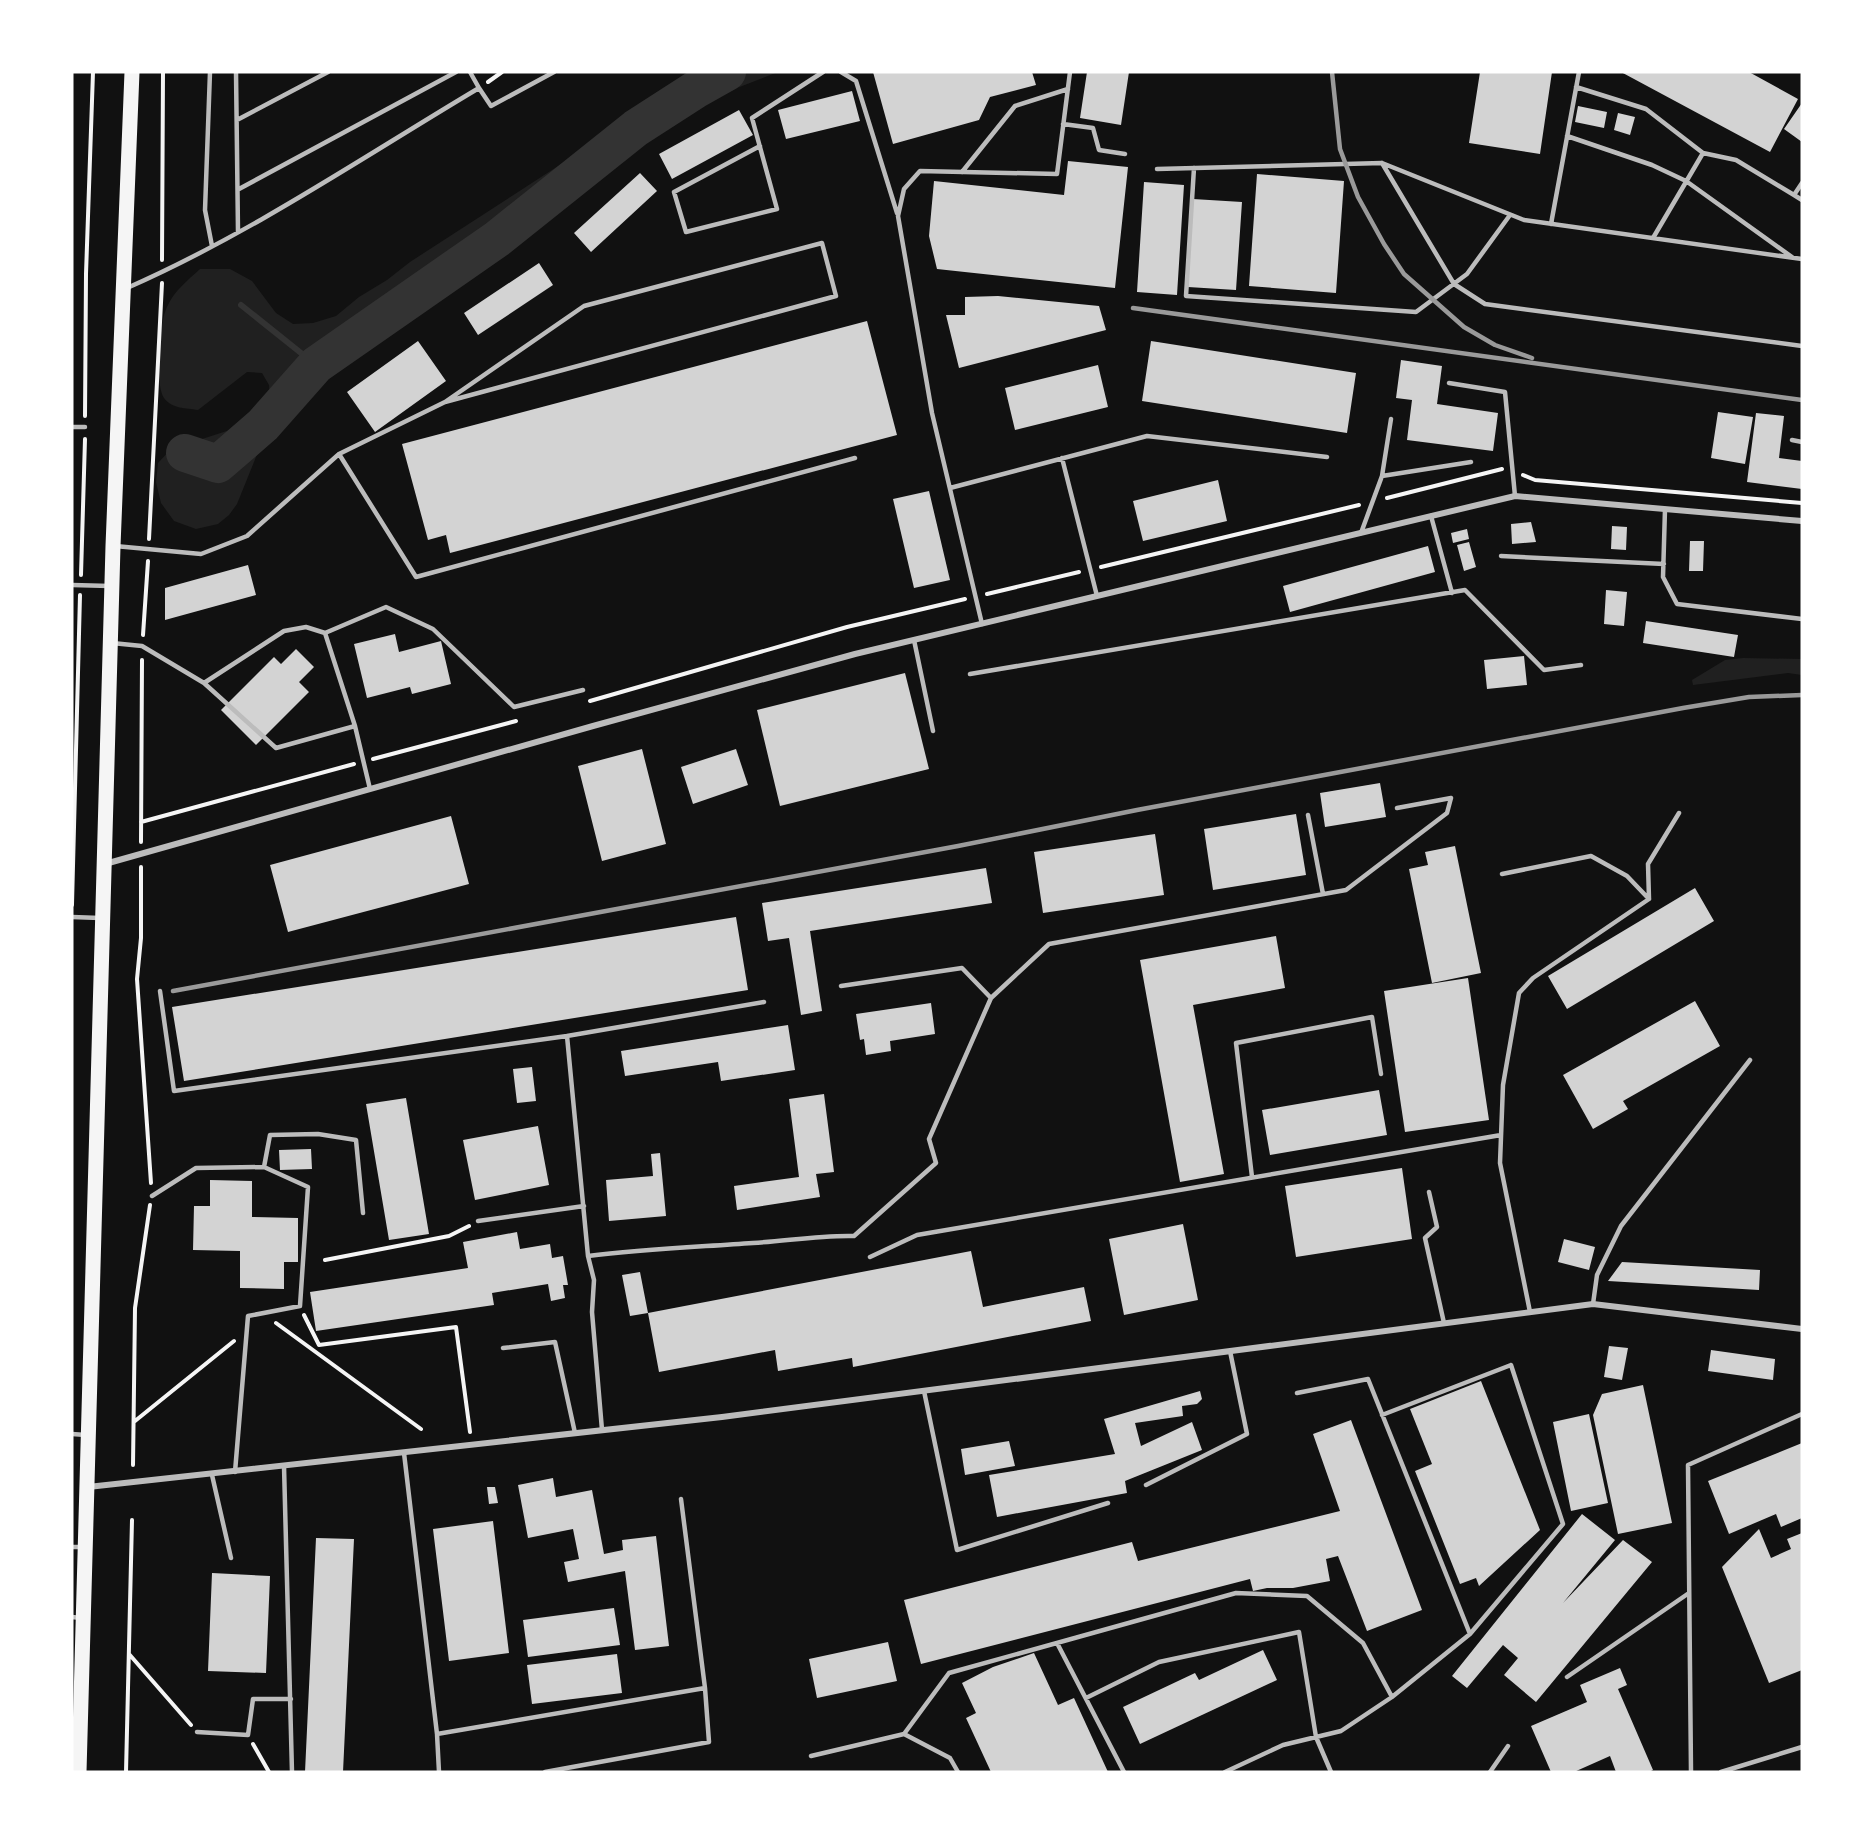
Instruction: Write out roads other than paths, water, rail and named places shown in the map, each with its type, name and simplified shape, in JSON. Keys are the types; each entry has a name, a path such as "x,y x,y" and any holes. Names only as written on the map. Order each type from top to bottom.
{"main road":[{"path":"79,1772 79,1547 87,1487 89,1435 112,546 132,72"}],"street":[{"path":"104,864 844,657 1515,496 1802,521"},
{"path":"87,1487 404,1453 924,1391 1593,1304 1802,1329"}],"lane":[{"path":"210,72 205,210 212,246"},
{"path":"236,72 238,232"},
{"path":"237,120 328,72"},
{"path":"239,189 456,72"},
{"path":"470,72 478,88 492,106 554,72"},
{"path":"760,146 674,192 686,232 777,210 760,146 752,118 823,72"},
{"path":"841,72 856,81 898,216 932,413 982,624"},
{"path":"898,216 904,189 920,171 1057,174 1070,72"},
{"path":"1551,224 1579,72"},
{"path":"1576,87 1646,109 1703,153 1736,160 1802,200"},
{"path":"122,290 238,232 478,88"},
{"path":"962,172 1015,106 1068,89"},
{"path":"1063,124 1093,128 1099,150 1125,154"},
{"path":"1567,136 1652,165 1686,181 1794,258"},
{"path":"1653,238 1703,153"},
{"path":"1382,163 1454,284 1485,304 1802,346"},
{"path":"1157,169 1382,163 1524,220 1802,259"},
{"path":"1194,168 1186,297 1416,312 1467,274 1510,215"},
{"path":"1794,195 1802,183"},
{"path":"112,546 201,554 247,536 339,454 445,402 584,306 822,243 836,296 445,402"},
{"path":"1449,384 1505,392 1515,496"},
{"path":"1361,533 1382,476 1391,419"},
{"path":"72,427 85,426"},
{"path":"950,488 1147,436 1327,457"},
{"path":"1792,440 1802,442"},
{"path":"339,454 416,577 855,458"},
{"path":"1062,458 1097,596"},
{"path":"1382,476 1471,462"},
{"path":"1665,509 1663,577 1677,604 1802,619"},
{"path":"1431,516 1452,593"},
{"path":"1501,556 1664,564"},
{"path":"72,585 112,586"},
{"path":"970,674 1465,590 1544,670 1581,665"},
{"path":"204,683 284,631 306,627 325,633 386,607 433,629 514,707 583,690"},
{"path":"325,633 355,726 370,789"},
{"path":"914,640 933,731"},
{"path":"111,643 142,646 204,683 276,748 355,726"},
{"path":"588,1256 792,1240 828,1235 854,1236 936,1164 929,1139 991,998 1049,944 1346,890 1447,813 1451,798 1397,808"},
{"path":"1649,899 1648,864 1678,813"},
{"path":"1308,815 1323,894"},
{"path":"1502,874 1591,856 1627,876 1649,899"},
{"path":"1530,1312 1500,1163 1503,1085 1519,993 1533,978 1649,899"},
{"path":"72,917 103,918"},
{"path":"841,986 962,968 991,998"},
{"path":"160,991 174,1091 567,1036 764,1002"},
{"path":"1251,1178 1236,1043 1372,1017 1381,1074"},
{"path":"567,1036 588,1256 594,1280 592,1312 602,1430"},
{"path":"1593,1304 1597,1275 1621,1226 1750,1060"},
{"path":"264,1167 270,1136 318,1134 356,1140 363,1213"},
{"path":"870,1257 917,1235 1501,1134"},
{"path":"152,1196 196,1168 264,1167 308,1187 300,1306 248,1316 235,1472"},
{"path":"1429,1192 1437,1227 1425,1238 1444,1323"},
{"path":"478,1221 584,1206"},
{"path":"503,1348 555,1342 575,1433"},
{"path":"1146,1485 1247,1434 1230,1351"},
{"path":"1225,1772 1283,1745 1341,1731 1392,1697 1470,1634 1563,1524 1511,1365 1382,1415"},
{"path":"1297,1393 1368,1379 1470,1634"},
{"path":"924,1391 957,1550 1108,1503"},
{"path":"1691,1772 1688,1465 1802,1414"},
{"path":"72,1434 89,1435"},
{"path":"404,1453 440,1772"},
{"path":"284,1466 292,1772"},
{"path":"212,1474 231,1558"},
{"path":"545,1772 710,1742 681,1499"},
{"path":"811,1756 904,1734 949,1673 1236,1593 1307,1596 1363,1643 1392,1697"},
{"path":"1567,1677 1689,1593"},
{"path":"1086,1698 1159,1662 1299,1632 1316,1737 1331,1772"},
{"path":"1057,1643 1124,1772"},
{"path":"437,1734 705,1688"},
{"path":"197,1732 248,1734 253,1699 291,1699"},
{"path":"904,1734 950,1758 958,1772"},
{"path":"1490,1772 1508,1746"},
{"path":"1721,1772 1802,1747"}],"waterway":[{"path":"185,453 218,464 263,425 316,365 497,239 636,128 727,72"},
{"path":"241,305 316,365"}],"railway":[{"path":"1332,72 1340,149 1358,197 1404,274 1464,327 1495,345 1532,358"},
{"path":"1133,308 1802,400"},
{"path":"173,991 958,846 1137,810 1683,708 1749,697 1802,695"}]}
